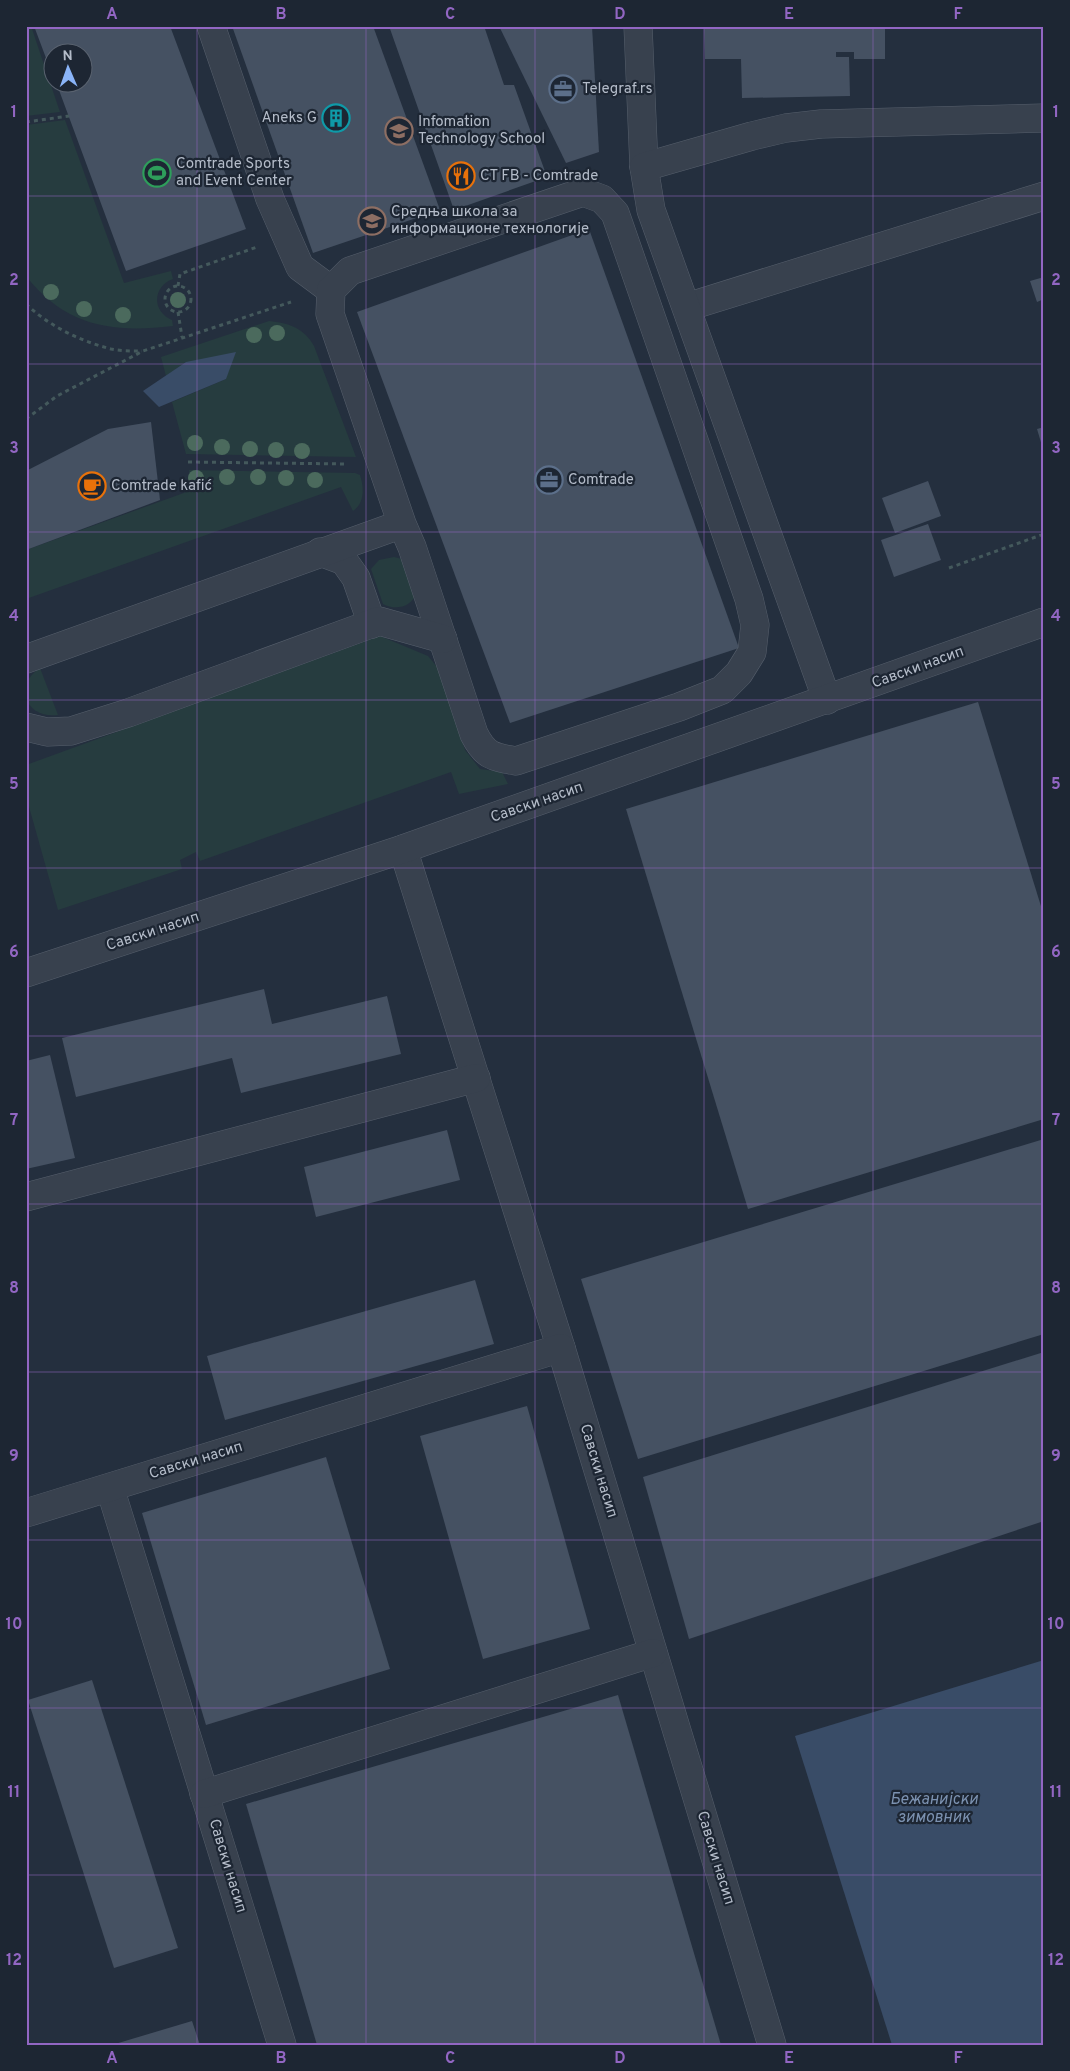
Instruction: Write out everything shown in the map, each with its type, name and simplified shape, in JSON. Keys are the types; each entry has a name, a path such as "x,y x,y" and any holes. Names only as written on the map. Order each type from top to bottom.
{"lane":[{"path":"210,26 270,199 286,237 300,267 331,290"},
{"path":"638,26 644,167 651,210 827,700"},
{"path":"644,167 786,128 821,124 1044,118"},
{"path":"583,192 602,198 614,213 749,599 755,625 752,652 739,673 722,690 679,707 516,761 498,758 481,749 474,734 412,547 380,465 330,314 331,290 350,271 583,192"},
{"path":"687,307 1044,196"},
{"path":"26,659 402,524"},
{"path":"320,552 344,562 356,578 372,624"},
{"path":"26,726 47,732 71,731 128,713 379,620 443,639"},
{"name":"Савски насип","path":"26,973 403,850 1044,622"},
{"path":"403,850 561,1348"},
{"path":"26,1197 476,1078"},
{"name":"Савски насип","path":"26,1513 561,1348 772,2045"},
{"name":"Савски насип","path":"110,1488 282,2045"},
{"path":"204,1794 653,1653"}],"path":[{"path":"26,122 68,116"},
{"path":"178,286 180,274 286,237"},
{"path":"178,286 189,292 191,300 188,308 178,312 168,308 165,300 167,292 178,286"},
{"path":"26,419 57,396 143,351 331,290"},
{"path":"26,304 45,321 69,333 112,349 143,351"},
{"path":"178,312 182,337"},
{"path":"188,462 380,465"},
{"path":"949,568 1044,534"}],"green space":[{"path":"26,26 31,26 42,59 42,92 53,92 60,112 26,116"},
{"path":"65,120 124,283 171,271 173,279 161,287 157,299 160,311 172,320 173,326 130,328 92,323 74,316 57,306 41,293 26,276 26,125"},
{"path":"269,321 283,323 301,331 314,346 356,457 186,454 172,402 226,379 186,362 166,376 161,357"},
{"path":"189,470 355,473 360,475 362,499 353,511 341,487 26,599 26,550 192,490"},
{"path":"394,557 402,559 417,592 411,601 398,607 383,604 371,569 379,560"},
{"path":"380,636 428,656 438,668 465,750 480,769 502,772 508,784 459,794 451,772 200,861 196,852 180,860 182,869 58,910 26,796 26,765"},
{"path":"40,668 58,715 47,715 37,712 27,699 25,691 27,683"}],"water":[{"path":"236,352 226,379 159,407 143,391 186,362"},
{"name":"Бежанијски зимовник","path":"1044,1660 1044,2045 892,2045 795,1736"}],"building":[{"name":"Comtrade Sports and Event Center","path":"34,26 170,26 246,229 126,271 60,92 92,92 92,42 42,42 42,47"},
{"name":"Aneks G","path":"232,26 373,26 440,210 313,253"},
{"path":"389,26 484,26 504,85 514,85 547,177 454,210"},
{"name":"Telegraf.rs","path":"499,26 592,26 599,152 566,163"},
{"path":"704,26 885,28 885,59 854,59 854,52 836,52 836,57 849,57 850,96 742,98 741,59 705,59"},
{"name":"Comtrade","path":"589,229 739,648 510,723 357,312"},
{"path":"1044,277 1044,299 1037,302 1030,281"},
{"name":"Comtrade kafić","path":"151,422 160,500 26,550 26,471 108,429"},
{"path":"1044,427 1044,449 1043,449 1037,429"},
{"path":"928,481 941,516 895,533 882,498"},
{"path":"928,524 941,560 894,577 881,540"},
{"path":"978,702 1044,916 1044,1119 748,1209 626,809"},
{"path":"264,989 272,1024 387,996 401,1054 241,1093 232,1058 76,1097 62,1038"},
{"path":"50,1055 75,1158 26,1169 26,1061"},
{"path":"447,1130 460,1180 316,1217 304,1167"},
{"path":"1044,1139 1044,1334 638,1459 581,1279"},
{"path":"475,1280 494,1344 225,1420 207,1356"},
{"path":"1044,1352 1044,1521 689,1639 643,1477"},
{"path":"527,1406 590,1629 483,1659 420,1436"},
{"path":"326,1457 390,1669 206,1725 142,1513"},
{"path":"92,1680 178,1948 114,1968 28,1700"},
{"path":"618,1695 721,2045 317,2045 246,1804"},
{"path":"192,2021 200,2045 115,2045 115,2044"}],"place":[{"name":"Telegraf.rs","path":"563,89"},
{"name":"Aneks G","path":"336,118"},
{"name":"Infomation Technology School","path":"399,131"},
{"name":"Comtrade Sports and Event Center","path":"157,173"},
{"name":"CT FB - Comtrade","path":"461,176"},
{"name":"Средња школа за информационе технологије","path":"372,221"},
{"name":"Comtrade","path":"549,480"},
{"name":"Comtrade kafić","path":"92,486"}]}
